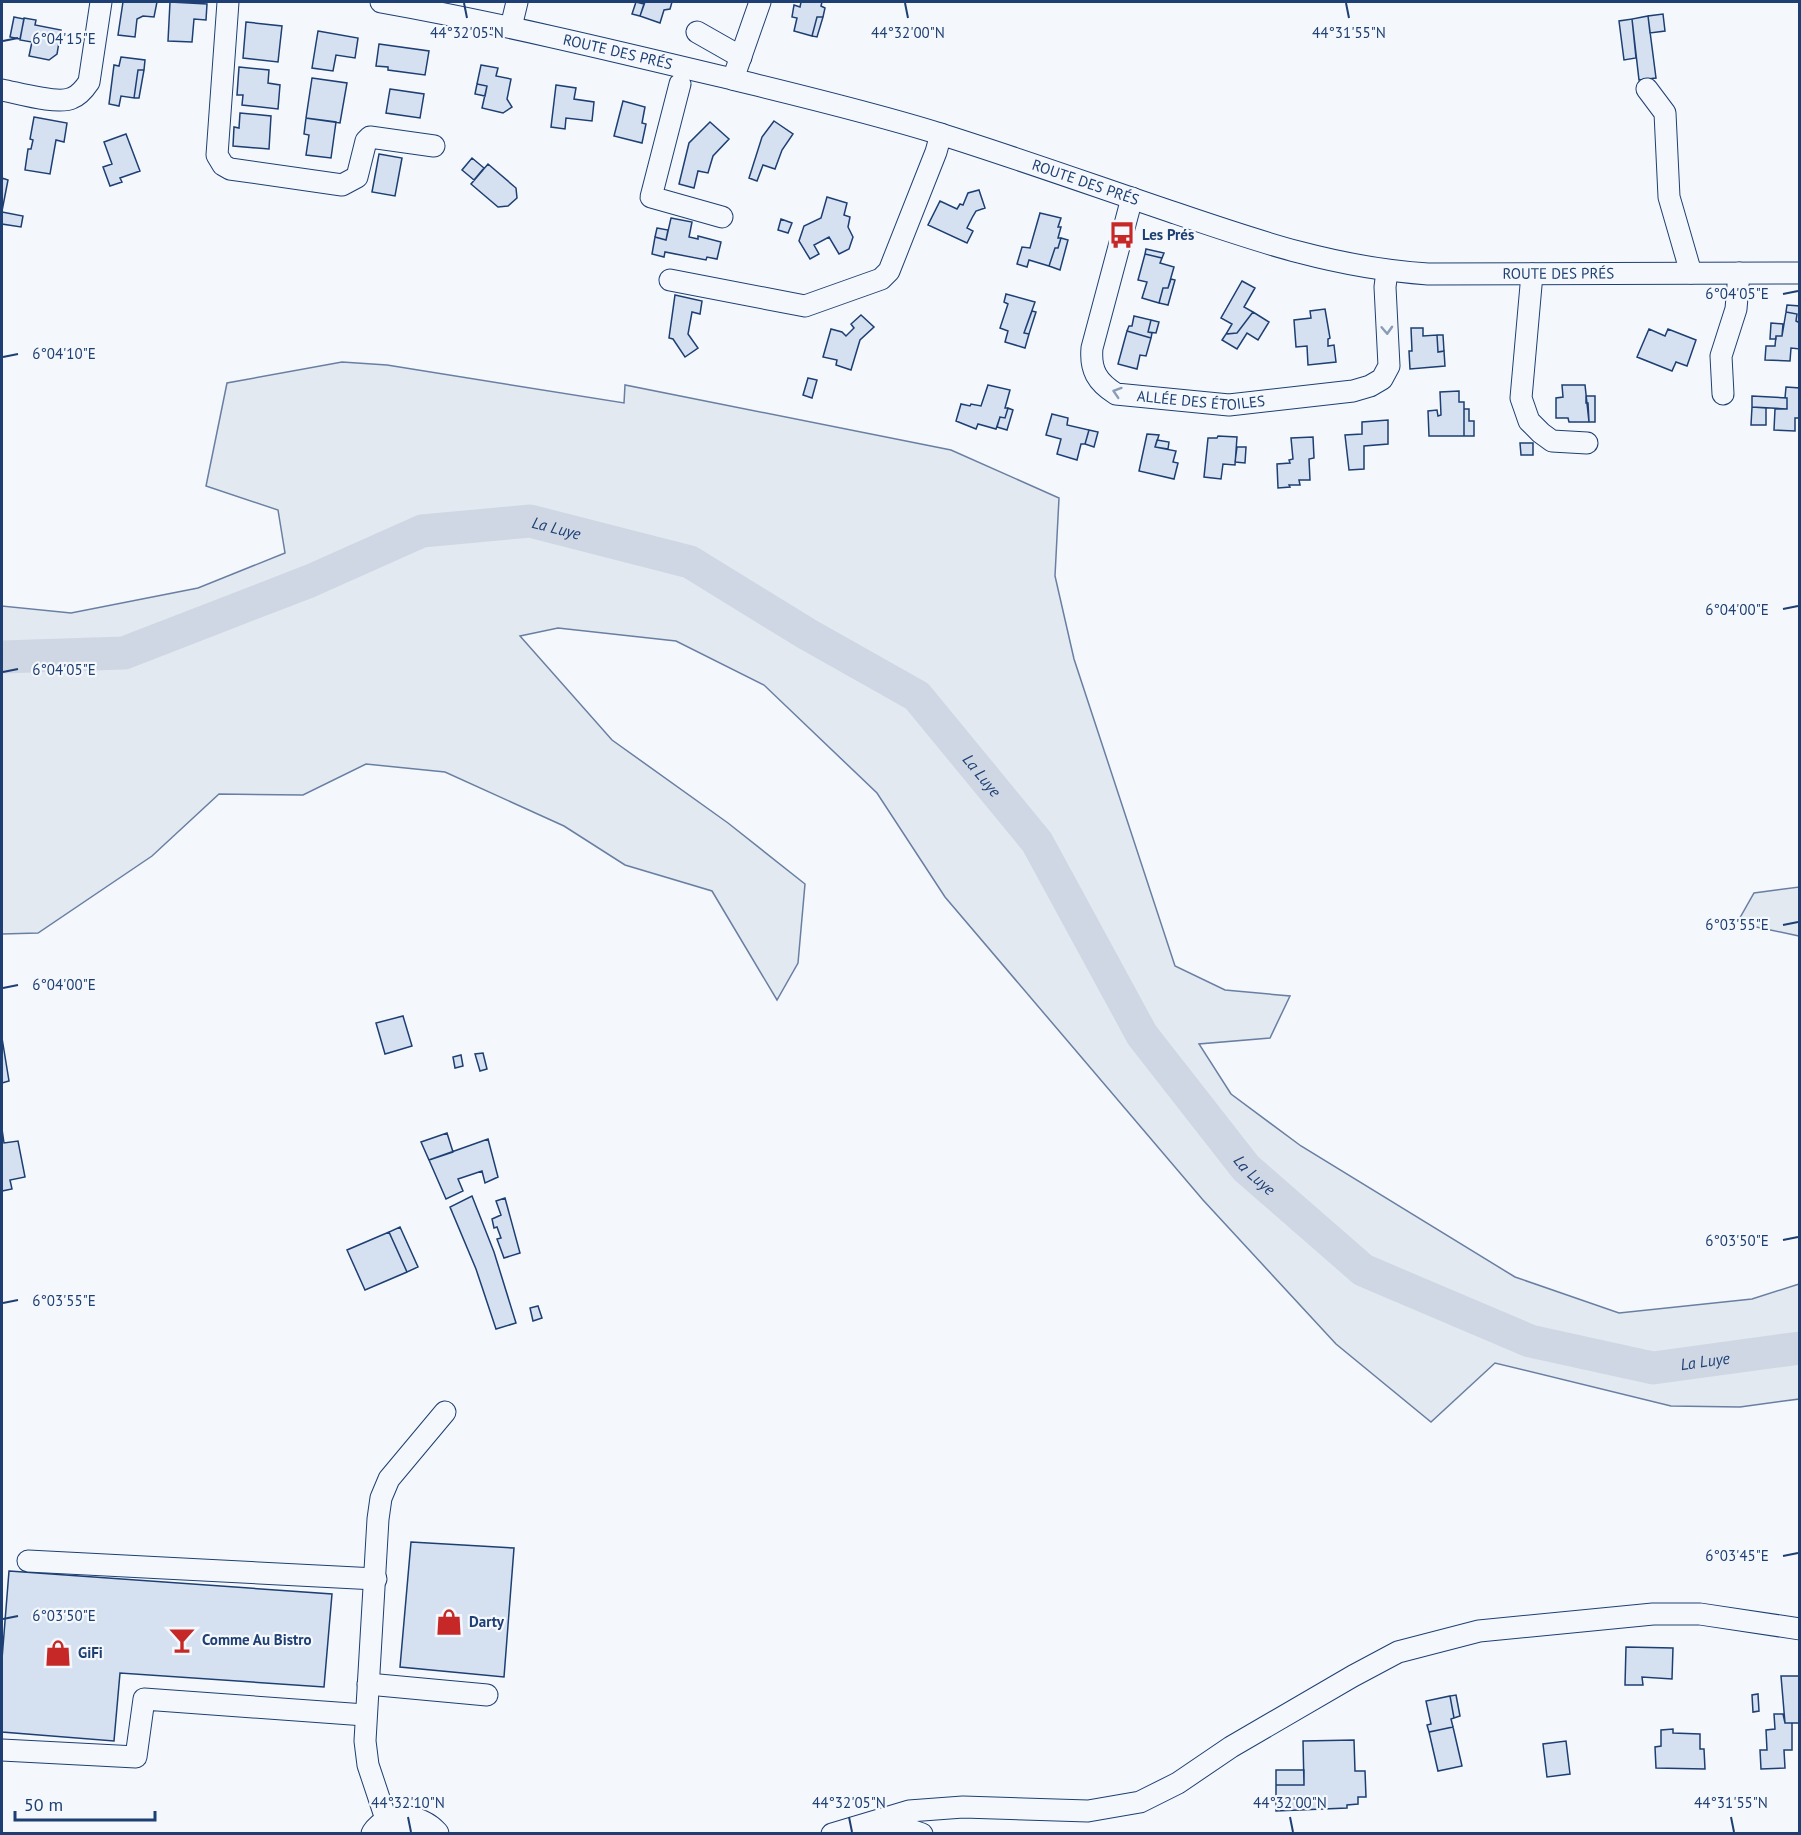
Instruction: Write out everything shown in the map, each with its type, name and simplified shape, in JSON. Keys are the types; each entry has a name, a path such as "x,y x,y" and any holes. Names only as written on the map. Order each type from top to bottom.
{"main road":[{"path":"381,1828 398,1820 414,1820 435,1833"}],"street":[{"path":"2,90 61,100 71,99 82,92 90,82 100,2"},
{"path":"228,2 217,155 223,165 230,169 342,185 357,177 366,141 370,137 434,146"},
{"name":"ROUTE DES PRÉS","path":"381,2 511,27 870,113 940,134 1271,246 1326,260 1387,271 1428,274 1800,273"},
{"path":"511,27 517,2"},
{"path":"733,80 760,2"},
{"path":"697,32 741,57"},
{"path":"681,84 651,197 722,217"},
{"path":"1647,88 1665,113 1669,196 1691,273"},
{"path":"670,280 805,306 881,279 889,271 936,152 940,134"},
{"name":"ALLÉE DES ÉTOILES","path":"1132,198 1092,348 1091,362 1095,375 1104,387 1116,394 1229,405 1353,391 1370,386 1383,379 1389,366 1385,287 1387,271"},
{"path":"1723,394 1721,356 1736,309 1739,273"},
{"path":"1532,274 1521,398 1529,421 1552,441 1587,443"},
{"path":"381,1828 368,1765 365,1715 381,1498 389,1479 446,1412"},
{"path":"28,1561 376,1579"},
{"path":"832,1833 909,1811 952,1808 1088,1811 1140,1802 1178,1783 1231,1747 1398,1652 1479,1631 1653,1614 1700,1614 1800,1629"},
{"path":"368,1684 487,1695"},
{"path":"2,1750 136,1757 144,1699 365,1715"},
{"path":"870,1822 922,1833"}],"shaded area":[{"path":"342,362 387,365 624,403 625,385 951,450 1059,498 1055,576 1074,659 1175,966 1225,990 1290,996 1270,1038 1199,1044 1231,1094 1301,1146 1515,1277 1619,1313 1752,1299 1799,1284 1799,1399 1740,1407 1671,1406 1495,1363 1431,1422 1336,1344 1203,1200 945,897 877,793 764,685 676,641 558,628 520,636 612,740 728,823 805,884 798,963 777,1000 712,891 625,865 564,826 445,772 366,764 303,795 219,794 152,856 38,933 2,934 2,606 71,613 198,588 285,553 278,510 206,486 227,383"},
{"path":"1799,887 1799,936 1737,923 1754,893"}],"building":[{"path":"123,2 157,2 154,17 143,16 137,19 135,37 118,35"},
{"path":"170,2 207,4 206,20 194,19 192,42 168,41"},
{"path":"636,2 644,4 640,16 632,14"},
{"path":"645,2 672,2 670,9 664,10 660,23 640,16"},
{"path":"801,2 822,2 821,6 825,8 823,17 817,17 812,36 794,31 797,18 792,17 794,5 800,7"},
{"path":"1663,14 1665,31 1650,33 1648,16"},
{"path":"1648,16 1656,78 1639,80 1632,19"},
{"path":"14,17 24,19 20,39 10,37"},
{"path":"817,17 823,17 817,37 812,36"},
{"path":"24,18 36,20 35,25 61,30 57,54 49,60 29,56 32,42 20,40"},
{"path":"1632,19 1636,58 1624,60 1619,21"},
{"path":"246,22 282,26 278,62 243,58"},
{"path":"318,31 358,38 355,58 336,55 333,71 312,68"},
{"path":"379,44 429,51 425,75 376,66"},
{"path":"121,57 145,60 144,70 138,70 134,98 121,96 119,106 109,104 114,65 119,66"},
{"path":"481,65 498,68 496,76 511,79 507,99 512,107 503,113 482,108 487,86 477,84"},
{"path":"239,67 269,70 268,83 280,85 278,109 242,105 243,95 237,95"},
{"path":"138,70 144,70 139,98 134,98"},
{"path":"312,78 347,83 340,123 306,118"},
{"path":"477,84 487,86 485,96 475,94"},
{"path":"556,85 576,88 574,99 594,102 592,121 566,118 565,129 551,127"},
{"path":"390,89 424,94 420,118 386,113"},
{"path":"623,101 645,107 642,123 646,124 642,143 614,136"},
{"path":"240,113 271,116 269,149 233,146 234,127 239,128"},
{"path":"34,117 67,123 64,142 56,140 50,174 25,170 28,149 31,149 33,140 30,139"},
{"path":"306,118 336,122 331,158 306,155 309,135 304,134"},
{"path":"774,121 793,134 782,150 775,169 763,165 757,181 749,178 762,137"},
{"path":"710,122 729,139 713,156 708,173 698,171 694,188 679,184 689,143"},
{"path":"126,134 140,171 120,178 122,182 110,186 103,167 112,164 104,142"},
{"path":"379,154 402,158 395,196 372,192"},
{"path":"472,158 484,168 474,180 462,170"},
{"path":"488,164 516,188 517,198 508,206 498,207 471,184"},
{"path":"2,178 8,180 2,211"},
{"path":"979,190 985,208 976,211 973,216 967,228 973,231 967,243 928,225 940,201 957,209 960,204 963,205 968,193"},
{"path":"827,197 847,203 844,215 850,217 848,227 853,237 849,249 839,254 829,237 814,245 819,254 810,259 799,241 804,226 821,218"},
{"path":"2,212 23,216 21,227 2,224"},
{"path":"1040,213 1061,218 1058,227 1061,227 1058,238 1061,238 1058,248 1055,248 1049,266 1029,260 1027,267 1017,264 1022,247 1030,248"},
{"path":"671,218 692,222 689,237 698,239 698,236 721,242 717,259 707,257 706,260 665,252 664,257 652,254 655,237 666,240"},
{"path":"781,219 792,223 788,233 778,230"},
{"path":"657,228 668,230 666,240 655,237"},
{"path":"1061,238 1068,240 1060,270 1049,266"},
{"path":"1146,249 1164,253 1162,258 1145,254"},
{"path":"1145,254 1162,258 1160,263 1174,267 1168,288 1163,288 1159,303 1142,298 1147,282 1138,280"},
{"path":"1171,279 1175,280 1168,305 1159,303 1163,288 1168,288"},
{"path":"1242,281 1255,288 1244,307 1253,312 1237,333 1226,334 1232,324 1221,318"},
{"path":"1006,294 1035,302 1024,333 1029,334 1025,348 1005,342 1008,331 1000,328 1008,304 1004,302"},
{"path":"675,295 702,301 700,314 692,312 688,334 698,348 685,357 673,339 669,338"},
{"path":"1787,305 1800,306 1800,323 1796,321 1797,314 1786,312"},
{"path":"1325,309 1330,338 1328,346 1334,345 1336,362 1308,365 1307,346 1296,347 1294,320 1311,318 1310,311"},
{"path":"1032,311 1036,312 1029,334 1024,333"},
{"path":"1253,312 1269,322 1258,340 1247,333 1237,349 1222,340 1226,334 1237,333"},
{"path":"1786,312 1797,314 1796,321 1800,323 1800,349 1791,348 1790,361 1765,360 1766,346 1775,346 1776,336 1782,336"},
{"path":"861,315 874,327 860,340 851,370 836,365 837,360 823,357 831,329 842,332 846,336 854,328 851,324"},
{"path":"1134,316 1151,320 1148,332 1152,333 1151,338 1127,331 1129,326 1132,326"},
{"path":"1151,320 1159,322 1156,333 1148,332"},
{"path":"1771,323 1783,324 1782,336 1770,339"},
{"path":"1411,328 1423,328 1423,336 1437,335 1438,352 1444,351 1445,366 1410,369"},
{"path":"1649,329 1665,336 1668,329 1696,340 1687,366 1676,362 1672,371 1637,357"},
{"path":"1127,331 1151,338 1146,356 1140,355 1137,369 1118,364"},
{"path":"1437,335 1443,335 1444,351 1438,352"},
{"path":"808,378 817,380 812,398 803,395"},
{"path":"988,385 1010,390 1005,418 1000,417 996,429 978,424 976,429 956,421 961,404 981,406"},
{"path":"1562,385 1585,385 1589,422 1569,422 1568,418 1556,418 1556,398 1563,397"},
{"path":"1786,387 1800,388 1800,418 1795,418 1795,431 1774,430 1775,409 1787,409"},
{"path":"1459,391 1459,402 1464,402 1464,436 1429,436 1428,411 1437,410 1438,416 1441,415 1440,392"},
{"path":"1586,396 1595,396 1595,422 1589,422"},
{"path":"1752,396 1787,398 1787,409 1752,407"},
{"path":"1752,407 1766,408 1766,425 1751,425"},
{"path":"1008,408 1013,410 1007,430 997,427 1000,417 1005,418"},
{"path":"1464,409 1469,409 1469,421 1474,421 1474,436 1464,436"},
{"path":"1052,414 1068,418 1067,425 1089,430 1085,444 1081,444 1077,460 1057,454 1061,439 1046,435"},
{"path":"1388,420 1388,444 1364,446 1364,469 1349,470 1345,435 1362,434 1362,422"},
{"path":"1089,430 1098,432 1094,447 1085,444"},
{"path":"1147,434 1159,435 1155,447 1176,451 1173,462 1178,463 1174,479 1139,471"},
{"path":"1237,437 1235,465 1223,464 1221,479 1204,477 1208,438"},
{"path":"1313,437 1314,458 1309,459 1310,480 1299,480 1300,485 1278,488 1277,464 1290,463 1289,460 1293,459 1291,438"},
{"path":"1157,440 1169,442 1168,449 1155,447"},
{"path":"1520,443 1533,443 1533,455 1521,455"},
{"path":"1237,447 1246,447 1245,463 1235,462"},
{"path":"403,1016 412,1046 385,1054 376,1023"},
{"path":"2,1038 9,1081 2,1083"},
{"path":"483,1053 487,1069 480,1071 475,1054"},
{"path":"461,1055 463,1066 455,1068 453,1057"},
{"path":"2,1129 4,1143 18,1141 25,1177 10,1180 12,1189 2,1191"},
{"path":"447,1133 453,1152 429,1160 421,1142"},
{"path":"488,1139 498,1177 485,1183 482,1171 458,1179 463,1191 446,1199 429,1160"},
{"path":"472,1196 494,1252 516,1323 496,1329 476,1269 450,1207"},
{"path":"505,1198 520,1253 504,1258 497,1239 501,1238 497,1227 494,1228 492,1219 501,1215 496,1201"},
{"path":"400,1227 418,1267 407,1272 389,1232"},
{"path":"389,1232 407,1272 365,1290 347,1250"},
{"path":"538,1306 542,1318 533,1321 530,1308"},
{"path":"411,1542 514,1548 504,1677 400,1667"},
{"path":"9,1571 332,1594 324,1687 120,1673 114,1741 2,1732 2,1659"},
{"path":"1626,1647 1673,1648 1672,1679 1642,1677 1643,1685 1625,1685"},
{"path":"1781,1676 1800,1676 1800,1723 1785,1723"},
{"path":"1758,1694 1759,1711 1753,1712 1752,1695"},
{"path":"1456,1695 1460,1716 1454,1718 1450,1696"},
{"path":"1450,1696 1454,1718 1451,1719 1453,1727 1429,1732 1427,1725 1431,1724 1426,1701"},
{"path":"1774,1714 1783,1714 1785,1723 1792,1723 1792,1750 1784,1750 1785,1768 1761,1769 1760,1750 1767,1750 1766,1730 1775,1729"},
{"path":"1453,1727 1462,1766 1438,1771 1429,1732"},
{"path":"1673,1729 1673,1733 1700,1734 1700,1749 1704,1749 1705,1769 1656,1768 1655,1747 1661,1746 1661,1730"},
{"path":"1354,1740 1355,1771 1365,1771 1366,1797 1358,1797 1358,1804 1347,1805 1347,1808 1276,1811 1276,1785 1304,1785 1303,1741"},
{"path":"1566,1741 1570,1774 1547,1777 1543,1744"},
{"path":"1276,1770 1304,1770 1304,1785 1276,1785"}],"waterway":[{"name":"La Luye","path":"2,657 124,653 310,581 422,531 530,521 690,562 807,634 917,696 1037,842 1142,1035 1246,1168 1363,1270 1530,1341 1653,1368 1800,1348"}],"place":[{"name":"Les Prés","path":"1122,235"},
{"name":"Darty","path":"449,1622"},
{"name":"Comme Au Bistro","path":"182,1640"},
{"name":"GiFi","path":"58,1653"}]}
